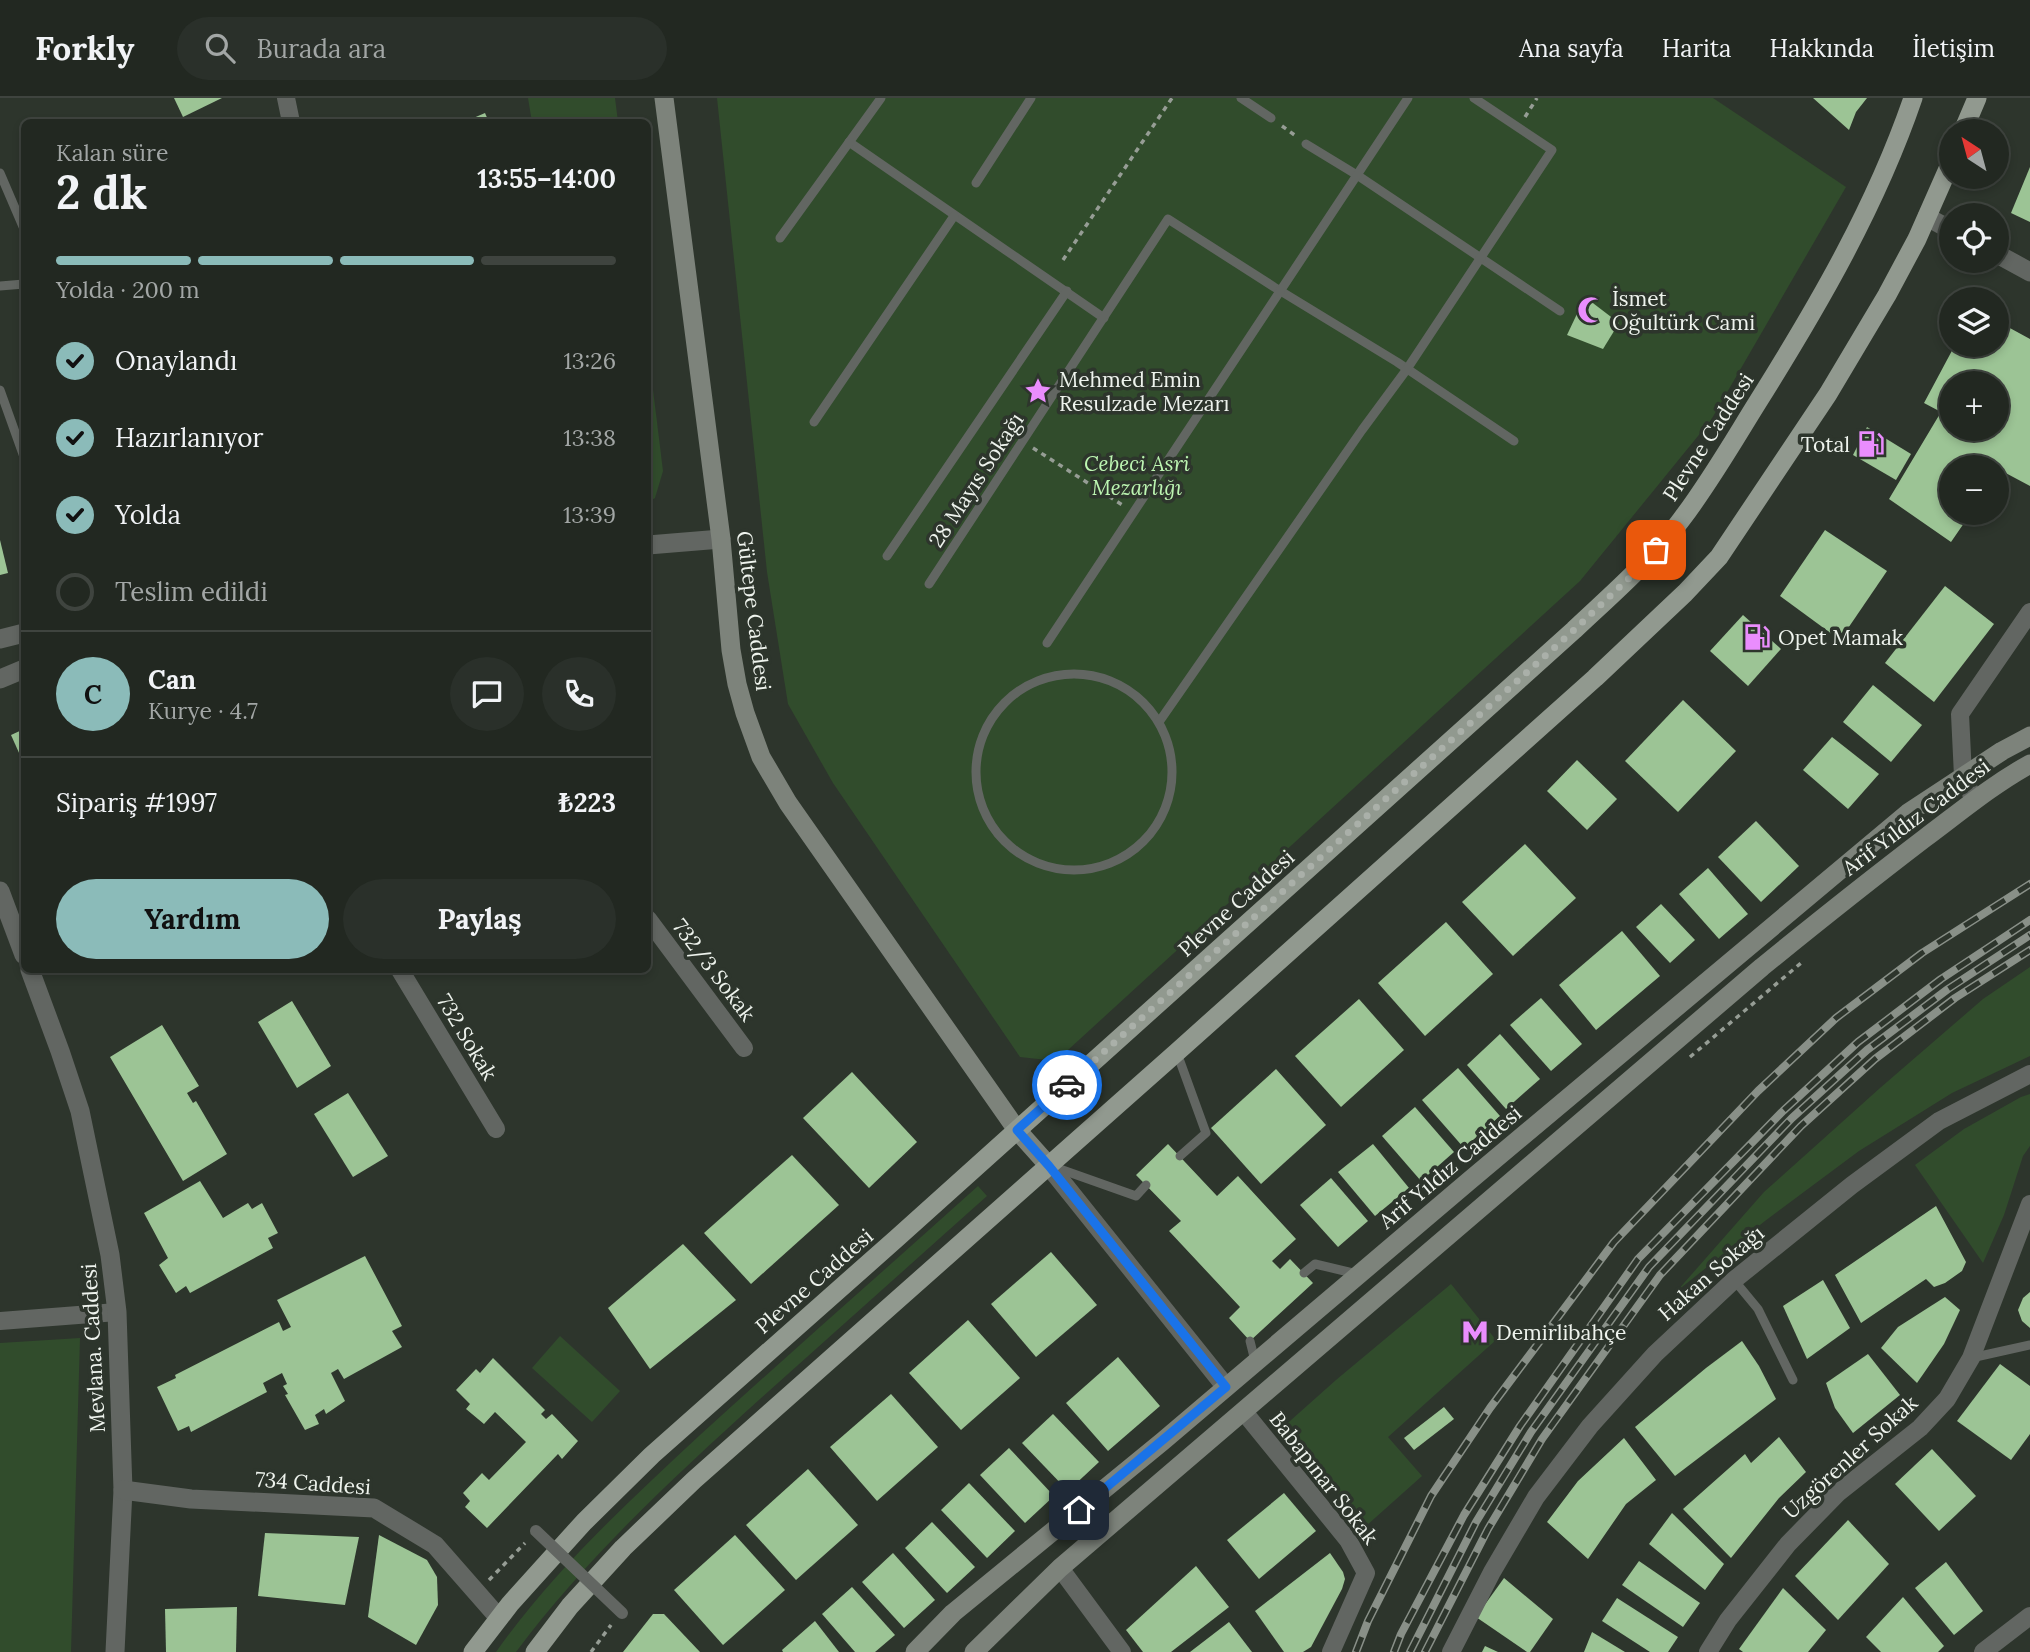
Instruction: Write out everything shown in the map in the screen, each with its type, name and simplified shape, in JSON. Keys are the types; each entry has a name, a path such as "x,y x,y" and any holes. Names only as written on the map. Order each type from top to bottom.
{"main road":[{"name":"Gültepe Caddesi","path":"664,98 721,539 731,650 745,713 761,757 788,803 1017,1130 1049,1166"},
{"name":"Plevne Caddesi","path":"473,1652 499,1618 584,1522 652,1455 1563,639 1651,556 1681,521 1712,475 1836,272 1879,185 1913,98"},
{"path":"1968,119 1976,98"},
{"path":"535,1652 570,1606 614,1557 676,1497 1595,678 1685,593 1720,556 1828,394 1887,295 1939,189"},
{"name":"Arif Yıldız Caddesi","path":"915,1652 953,1613 1163,1441 1908,813 2002,751 2030,736"},
{"name":"Arif Yıldız Caddesi","path":"974,1652 1060,1568 1762,967 1974,800 2001,780 2030,764"}],"street":[{"path":"286,98 290,119"},
{"path":"1927,217 1939,224"},
{"path":"2009,261 2030,272"},
{"path":"651,545 721,539"},
{"path":"1974,800 1963,776 1960,714 2030,612"},
{"path":"0,639 21,634"},
{"path":"0,679 21,670"},
{"path":"0,891 21,947"},
{"name":"732/3 Sokak","path":"651,923 744,1048"},
{"name":"Mevlana. Caddesi","path":"31,973 80,1111 110,1255 117,1312 123,1490 115,1652"},
{"name":"732 Sokak","path":"402,973 496,1129"},
{"name":"Hakan Sokağı","path":"1451,1652 1492,1572 1536,1497 1590,1426 1655,1354 1734,1280 1852,1185 1939,1121 2030,1074"},
{"path":"1049,1166 1226,1387"},
{"name":"Uzgörenler Sokak","path":"1708,1652 1728,1620 1788,1544 1838,1493 1920,1428 1947,1399 1971,1358 2030,1204"},
{"path":"2010,1254 2030,1238"},
{"path":"0,1321 117,1312"},
{"name":"Babapınar Sokak","path":"1244,1412 1348,1540 1367,1573 1331,1652"},
{"name":"734 Caddesi","path":"123,1490 191,1499 374,1508 435,1545 499,1618"},
{"path":"536,1531 622,1613"},
{"path":"1060,1568 1122,1652"},
{"path":"1983,1652 2030,1616"}],"lane":[{"path":"780,238 881,98"},
{"path":"976,183 1031,98"},
{"path":"1241,98 1271,118"},
{"path":"1047,643 1408,98"},
{"path":"1159,722 1407,369 1552,150 1474,98"},
{"path":"849,142 1104,318"},
{"path":"1306,144 1357,175 1560,311"},
{"path":"0,173 21,222"},
{"path":"814,422 954,216"},
{"name":"28 Mayıs Sokağı","path":"929,584 1168,219 1280,291"},
{"path":"0,286 21,284"},
{"path":"887,556 1067,291"},
{"path":"1280,291 1407,369 1514,441"},
{"path":"0,390 21,449"},
{"path":"1071,673 1104,677 1132,691 1155,713 1159,722 1169,741 1173,773 1168,804 1153,831 1130,853 1101,867 1070,871 1039,864 1010,847 988,821 977,790 977,756 988,724 1009,698 1038,680 1071,673"},
{"path":"1177,1052 1206,1133 1180,1156"},
{"path":"1049,1166 1136,1196 1146,1185"},
{"path":"1304,1273 1315,1264 1358,1274"},
{"path":"1734,1280 1758,1309 1794,1380"},
{"path":"1250,1340 1255,1362"},
{"path":"1971,1358 2030,1345"}],"path":[{"path":"1063,260 1172,98"},
{"path":"1518,127 1537,98"},
{"path":"1271,118 1306,144"},
{"path":"1023,441 1134,512"},
{"path":"1690,1057 1803,961"},
{"path":"477,1593 517,1550"},
{"path":"591,1652 602,1636"}],"green space":[{"path":"528,98 615,98 618,119 532,119"},
{"name":"Cebeci Asri Mezarlığı","path":"717,98 1713,98 1846,187 1711,420 1580,581 1056,1061 1020,1057 833,783 788,704 767,572"},
{"path":"651,373 663,471 655,498 651,500"},
{"path":"2030,967 2030,1056 1952,1093 1859,1151 1677,1291 1764,1192 1983,999"},
{"path":"2030,1094 2030,1146 2023,1156 2004,1215 1983,1263 1915,1165 1964,1129"},
{"path":"978,1186 987,1196 663,1489 601,1551 516,1652 496,1652 542,1593 619,1512 673,1460"},
{"path":"1451,1284 1496,1340 1388,1437 1422,1476 1366,1526 1281,1429"},
{"path":"560,1336 620,1391 592,1422 532,1368"},
{"path":"80,1338 71,1652 0,1652 0,1343"}],"building":[{"path":"174,98 222,98 183,117"},
{"path":"1813,98 1867,98 1856,112 1849,130"},
{"path":"485,113 488,119 471,119"},
{"path":"2030,167 2030,222 2011,213"},
{"name":"İsmet Oğultürk Cami","path":"1585,297 1619,323 1603,349 1567,335"},
{"path":"2009,328 2030,339 2030,486 2009,475 2009,455 1939,455 1939,525 1963,525 1951,542 1889,499 1939,415 1939,441 2009,441 2009,371 1941,371 1949,357 2009,357"},
{"path":"1939,375 1939,411 1924,403"},
{"path":"1867,427 1911,454 1896,480 1853,455"},
{"path":"1825,530 1887,571 1840,640 1780,596"},
{"path":"0,540 8,573 0,575"},
{"path":"1945,586 1994,624 1934,702 1885,663"},
{"path":"1743,615 1781,649 1748,686 1710,651"},
{"path":"1873,685 1922,725 1891,762 1843,722"},
{"path":"1683,700 1736,751 1678,812 1625,761"},
{"path":"21,730 21,757 11,735"},
{"path":"1832,737 1879,774 1848,809 1803,770"},
{"path":"1577,760 1617,799 1587,830 1547,791"},
{"path":"1756,821 1799,866 1761,902 1718,857"},
{"path":"1525,844 1576,898 1513,956 1462,902"},
{"path":"1708,868 1748,914 1719,939 1679,894"},
{"path":"1661,904 1695,940 1670,963 1636,927"},
{"path":"1446,922 1493,974 1425,1036 1378,983"},
{"path":"1622,931 1660,976 1596,1030 1559,985"},
{"path":"1541,998 1582,1044 1551,1071 1510,1025"},
{"path":"1359,999 1404,1050 1341,1107 1295,1056"},
{"path":"292,1001 331,1066 297,1088 258,1022"},
{"path":"162,1025 199,1086 187,1093 193,1103 196,1101 227,1154 183,1181 110,1057"},
{"path":"1500,1034 1540,1079 1506,1109 1467,1065"},
{"path":"1458,1068 1500,1116 1464,1148 1422,1100"},
{"path":"1276,1069 1326,1125 1261,1184 1211,1128"},
{"path":"852,1072 917,1142 869,1188 803,1118"},
{"path":"348,1093 388,1156 353,1177 314,1114"},
{"path":"1415,1107 1454,1152 1421,1181 1382,1136"},
{"path":"1168,1144 1217,1196 1238,1176 1296,1239 1272,1261 1280,1269 1290,1259 1313,1283 1250,1341 1229,1318 1240,1307 1169,1231 1181,1221 1136,1175"},
{"path":"1373,1144 1409,1188 1375,1216 1338,1172"},
{"path":"792,1155 839,1205 751,1284 704,1233"},
{"path":"1331,1178 1368,1221 1338,1247 1300,1205"},
{"path":"200,1181 223,1218 248,1203 252,1209 262,1203 278,1233 268,1238 273,1248 190,1293 186,1286 176,1293 159,1265 168,1258 144,1213"},
{"path":"1936,1206 1966,1262 1962,1271 1934,1287 1926,1279 1861,1323 1835,1275"},
{"path":"683,1244 736,1300 650,1369 608,1308"},
{"path":"1051,1252 1097,1305 1036,1357 991,1304"},
{"path":"365,1256 402,1326 392,1331 402,1347 344,1379 338,1369 331,1373 345,1401 326,1414 324,1409 315,1415 319,1424 305,1430 285,1395 288,1394 283,1386 287,1384 282,1373 263,1383 267,1392 191,1432 189,1426 178,1431 157,1387 176,1378 175,1375 279,1322 283,1331 291,1327 277,1300"},
{"path":"1823,1280 1850,1328 1807,1359 1783,1306"},
{"path":"2030,1292 2030,1328 2022,1321 2018,1310 2023,1298"},
{"path":"1945,1297 1960,1310 1944,1344 1917,1383 1881,1348 1898,1327"},
{"path":"968,1320 1020,1378 961,1430 909,1373"},
{"path":"1742,1341 1776,1399 1675,1476 1635,1427"},
{"path":"1868,1354 1900,1395 1853,1433 1835,1408 1826,1383"},
{"path":"1118,1357 1160,1406 1108,1451 1066,1403"},
{"path":"493,1358 545,1410 541,1414 546,1419 552,1414 578,1441 562,1459 558,1454 487,1528 465,1507 470,1501 463,1493 482,1473 489,1480 526,1442 495,1412 484,1424 466,1409 470,1404 456,1390 476,1369 480,1373"},
{"path":"2000,1364 2030,1386 2030,1434 2011,1460 1957,1421"},
{"path":"891,1394 938,1447 877,1501 830,1447"},
{"path":"1444,1407 1454,1419 1414,1450 1404,1438"},
{"path":"1053,1414 1099,1462 1068,1491 1022,1443"},
{"path":"1779,1437 1806,1472 1779,1498 1731,1558 1683,1509 1745,1454 1751,1463"},
{"path":"1624,1438 1656,1480 1626,1504 1588,1559 1547,1522 1578,1481"},
{"path":"1009,1448 1054,1496 1025,1523 980,1475"},
{"path":"1932,1449 1976,1496 1939,1531 1895,1484"},
{"path":"808,1469 858,1525 796,1580 746,1525"},
{"path":"969,1483 1015,1531 987,1558 941,1510"},
{"path":"1284,1493 1316,1531 1259,1579 1227,1540"},
{"path":"1672,1513 1724,1564 1705,1590 1649,1544"},
{"path":"1848,1520 1889,1564 1838,1620 1795,1576"},
{"path":"932,1522 975,1567 947,1593 905,1548"},
{"path":"265,1533 359,1537 345,1605 258,1596"},
{"path":"379,1535 427,1560 437,1577 438,1605 416,1645 368,1617"},
{"path":"735,1535 785,1590 723,1645 674,1590"},
{"path":"893,1553 935,1600 904,1628 862,1582"},
{"path":"1330,1553 1343,1572 1345,1579 1342,1589 1311,1647 1303,1652 1284,1652 1255,1611"},
{"path":"1639,1561 1700,1603 1683,1627 1622,1585"},
{"path":"1946,1562 1983,1611 1954,1635 1915,1588"},
{"path":"1196,1566 1229,1607 1171,1652 1143,1652 1126,1630"},
{"path":"1504,1578 1553,1619 1530,1652 1476,1617"},
{"path":"852,1587 895,1635 875,1652 855,1652 822,1614"},
{"path":"1783,1588 1826,1630 1808,1652 1743,1652 1739,1649"},
{"path":"1903,1597 1944,1646 1938,1652 1881,1652 1866,1637"},
{"path":"1617,1598 1678,1637 1668,1652 1650,1652 1602,1621"},
{"path":"237,1607 236,1652 166,1652 165,1609"},
{"path":"653,1614 664,1614 700,1652 623,1652"},
{"path":"815,1621 839,1652 783,1652 782,1650"},
{"path":"1229,1622 1252,1652 1190,1652"},
{"path":"1592,1632 1625,1652 1584,1652"},
{"path":"1485,1646 1498,1652 1482,1652"}],"railway":[{"path":"1356,1652 1368,1621 1431,1496 1490,1408 1614,1242 1758,1091 1836,1018 1922,953 2030,884"},
{"path":"1394,1652 1464,1515 1520,1426 1638,1259 1783,1111 1858,1042 1941,979 2030,920"},
{"path":"1410,1652 1476,1522 1531,1432 1649,1267 1792,1118 1867,1050 1948,989 2030,935"},
{"path":"1425,1652 1488,1529 1542,1439 1660,1275 1801,1126 1875,1059 1955,998 2030,950"}],"way so far":[{"path":"1067,1085 1574,630 1656,550"}],"place":[{"name":"İsmet Oğultürk Cami","path":"1591,310"},
{"name":"Mehmed Emin Resulzade Mezarı","path":"1038,391"},
{"name":"Total","path":"1871,444"},
{"name":"Opet Mamak","path":"1757,637"},
{"name":"Demirlibahçe","path":"1475,1332"}],"route":[{"path":"1067,1085 1017,1130 1049,1166 1226,1387 1079,1510"}]}
